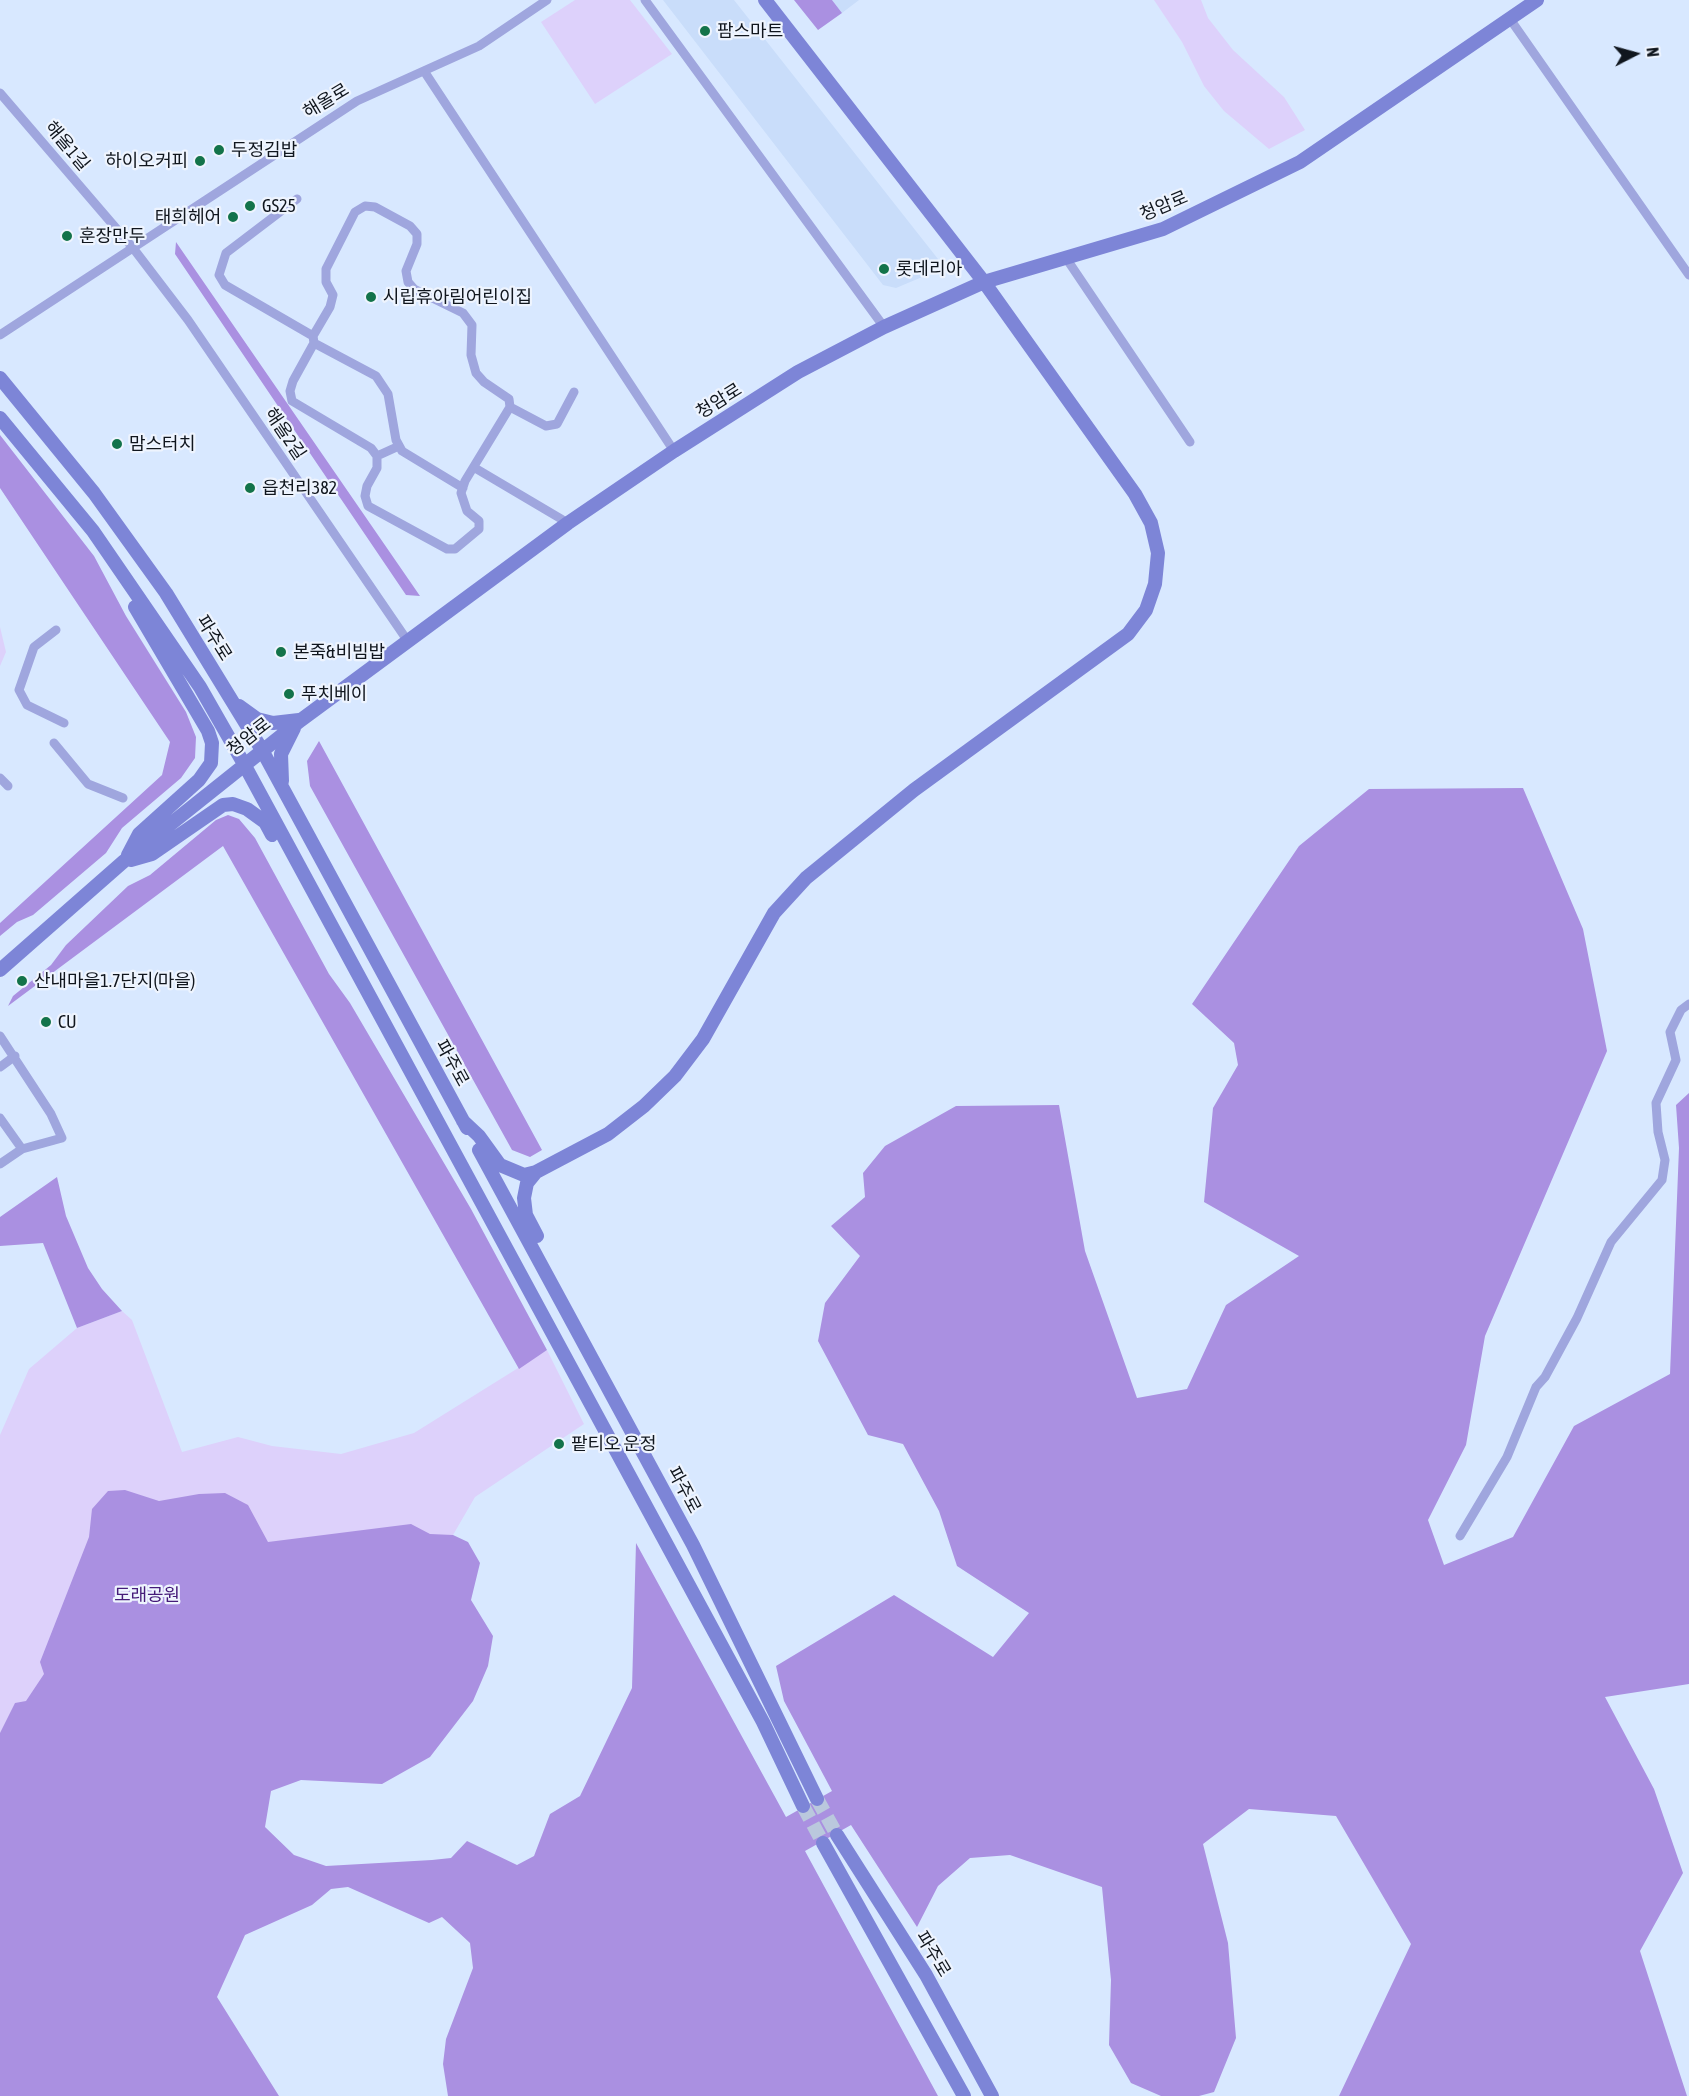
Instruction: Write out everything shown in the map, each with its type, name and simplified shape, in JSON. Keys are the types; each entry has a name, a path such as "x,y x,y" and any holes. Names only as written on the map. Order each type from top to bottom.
{"main road":[{"path":"463,1121 479,1136 500,1165 524,1175 536,1172 608,1134 644,1106 675,1076 724,1004 774,913 806,878 914,790 1128,634 1146,610 1155,584 1158,553 1151,523 1135,494 984,282 765,0"},
{"name":"청암로","path":"0,970 123,862 244,764 407,640 568,523 674,451 798,372 884,327 984,282 1163,229 1300,162 1537,0"},
{"name":"파주로","path":"0,378 94,493 166,593 262,750 693,1545 817,1799"},
{"path":"0,418 93,531 200,687 764,1722 803,1806"},
{"path":"121,572 136,609 208,731 212,743 211,763 200,780 140,834 123,862"},
{"path":"228,694 244,711 257,719 273,723 301,720"},
{"path":"288,800 282,782 281,754 301,720"},
{"path":"123,862 152,854 223,805 233,804 247,809 265,822 313,907 351,963"},
{"path":"536,1172 527,1183 524,1198 526,1215 554,1269 558,1293"},
{"name":"파주로","path":"837,1835 926,1975 992,2096"},
{"path":"823,1843 964,2096"}],"street":[{"name":"해올로","path":"0,335 357,101 478,46 547,0"},
{"path":"645,0 884,327"},
{"path":"1510,19 1689,275"},
{"path":"424,71 674,451"},
{"name":"해올1길","path":"0,93 132,248"},
{"path":"297,199 226,253 219,275 225,285 376,375 383,383 402,451 463,488"},
{"path":"365,206 375,207 410,226 417,234 417,244 406,271 408,282 414,289 463,313 472,325 471,355 476,373 484,382 509,399 510,408 461,493 467,511 479,522 479,529 455,549 447,549 368,506 365,496 367,486 377,468 377,456 371,448 292,401 290,391 330,307 333,295 326,282 326,269 355,212 365,206"},
{"name":"해올2길","path":"132,248 188,320 407,640"},
{"path":"1066,258 1190,442"},
{"path":"510,408 546,426 557,424 574,392"},
{"path":"377,456 399,446"},
{"path":"475,468 568,523"},
{"path":"56,630 34,647 19,690 27,705 64,723"},
{"path":"54,743 88,784 123,798"},
{"path":"0,778 8,786"},
{"path":"1460,1536 1507,1456 1536,1387 1545,1377 1577,1318 1611,1242 1662,1180 1665,1160 1658,1132 1656,1103 1676,1060 1670,1032 1681,1010 1689,1004"},
{"path":"0,1036 51,1114 62,1138 22,1149 0,1164"},
{"path":"0,1067 15,1056"},
{"path":"0,1118 22,1149"}],"shaded area":[{"path":"663,0 734,0 938,259 934,272 896,288 883,285"},
{"path":"832,0 859,0 842,13"}],"green space":[{"path":"575,0 630,0 672,54 595,104 541,22"},
{"path":"794,0 832,0 842,13 818,30"},
{"path":"1154,0 1201,0 1208,18 1233,50 1284,97 1305,130 1269,149 1224,111 1204,86 1182,42"},
{"path":"176,242 420,596 406,595 175,254"},
{"path":"0,435 94,556 126,616 186,712 196,737 195,758 181,778 122,828 106,853 33,915 17,922 0,936 0,923 162,775 170,742 0,488"},
{"path":"0,627 6,652 0,666"},
{"path":"319,741 542,1150 530,1157 512,1150 310,786 307,761"},
{"path":"1523,788 1583,929 1607,1051 1485,1336 1466,1445 1428,1520 1444,1565 1513,1537 1574,1426 1670,1374 1679,1148 1676,1105 1689,1093 1689,1684 1605,1697 1654,1789 1683,1873 1640,1951 1687,2096 1339,2096 1411,1944 1336,1816 1249,1809 1203,1844 1228,1943 1236,2038 1214,2092 1199,2096 1161,2096 1131,2083 1109,2045 1111,1980 1102,1887 1010,1855 970,1858 938,1886 917,1927 851,1825 805,1851 938,2096 448,2096 443,2064 446,2039 473,1968 470,1943 442,1917 429,1923 348,1887 331,1889 312,1905 245,1935 217,1997 279,2096 0,2096 0,1733 15,1703 26,1701 44,1674 40,1662 89,1537 92,1509 108,1491 125,1490 159,1501 199,1494 225,1493 248,1505 268,1542 411,1524 430,1534 453,1535 468,1542 480,1563 471,1600 493,1636 488,1666 473,1701 430,1757 382,1784 301,1780 271,1791 265,1827 294,1855 326,1866 432,1860 451,1858 467,1841 517,1865 534,1856 550,1814 580,1796 632,1688 636,1543 786,1817 832,1791 784,1701 776,1666 894,1595 993,1657 1029,1613 957,1566 939,1511 903,1444 868,1435 818,1341 825,1303 860,1256 831,1226 865,1197 863,1173 885,1146 956,1106 1059,1105 1085,1251 1137,1398 1187,1389 1226,1305 1299,1256 1204,1202 1213,1108 1238,1065 1234,1043 1192,1004 1299,846 1369,789"},
{"path":"228,815 239,819 255,838 329,974 350,1003 471,1209 547,1350 519,1369 223,846 8,1006 13,996 51,965 66,945 128,886 150,875 216,820"},
{"path":"57,1177 66,1216 88,1268 102,1289 122,1311 77,1328 43,1243 0,1246 0,1217"},
{"name":"도래공원","path":"122,1311 132,1320 182,1452 238,1437 272,1446 341,1454 414,1433 547,1350 584,1424 475,1497 453,1535 0,1904 0,1435 29,1369 77,1328"}],"tunnel":[{"path":"817,1799 837,1835"},
{"path":"803,1806 823,1843"}],"place":[{"name":"팜스마트","path":"705,31"},
{"name":"두정김밥","path":"219,150"},
{"name":"하이오커피","path":"200,161"},
{"name":"GS25","path":"250,206"},
{"name":"태희헤어","path":"233,217"},
{"name":"훈장만두","path":"67,236"},
{"name":"롯데리아","path":"884,269"},
{"name":"시립휴아림어린이집","path":"371,297"},
{"name":"맘스터치","path":"117,444"},
{"name":"읍천리382","path":"250,488"},
{"name":"본죽&비빔밥","path":"281,652"},
{"name":"푸치베이","path":"289,694"},
{"name":"산내마을1.7단지(마을)","path":"22,981"},
{"name":"CU","path":"46,1022"},
{"name":"팥티오 운정","path":"559,1444"}]}
